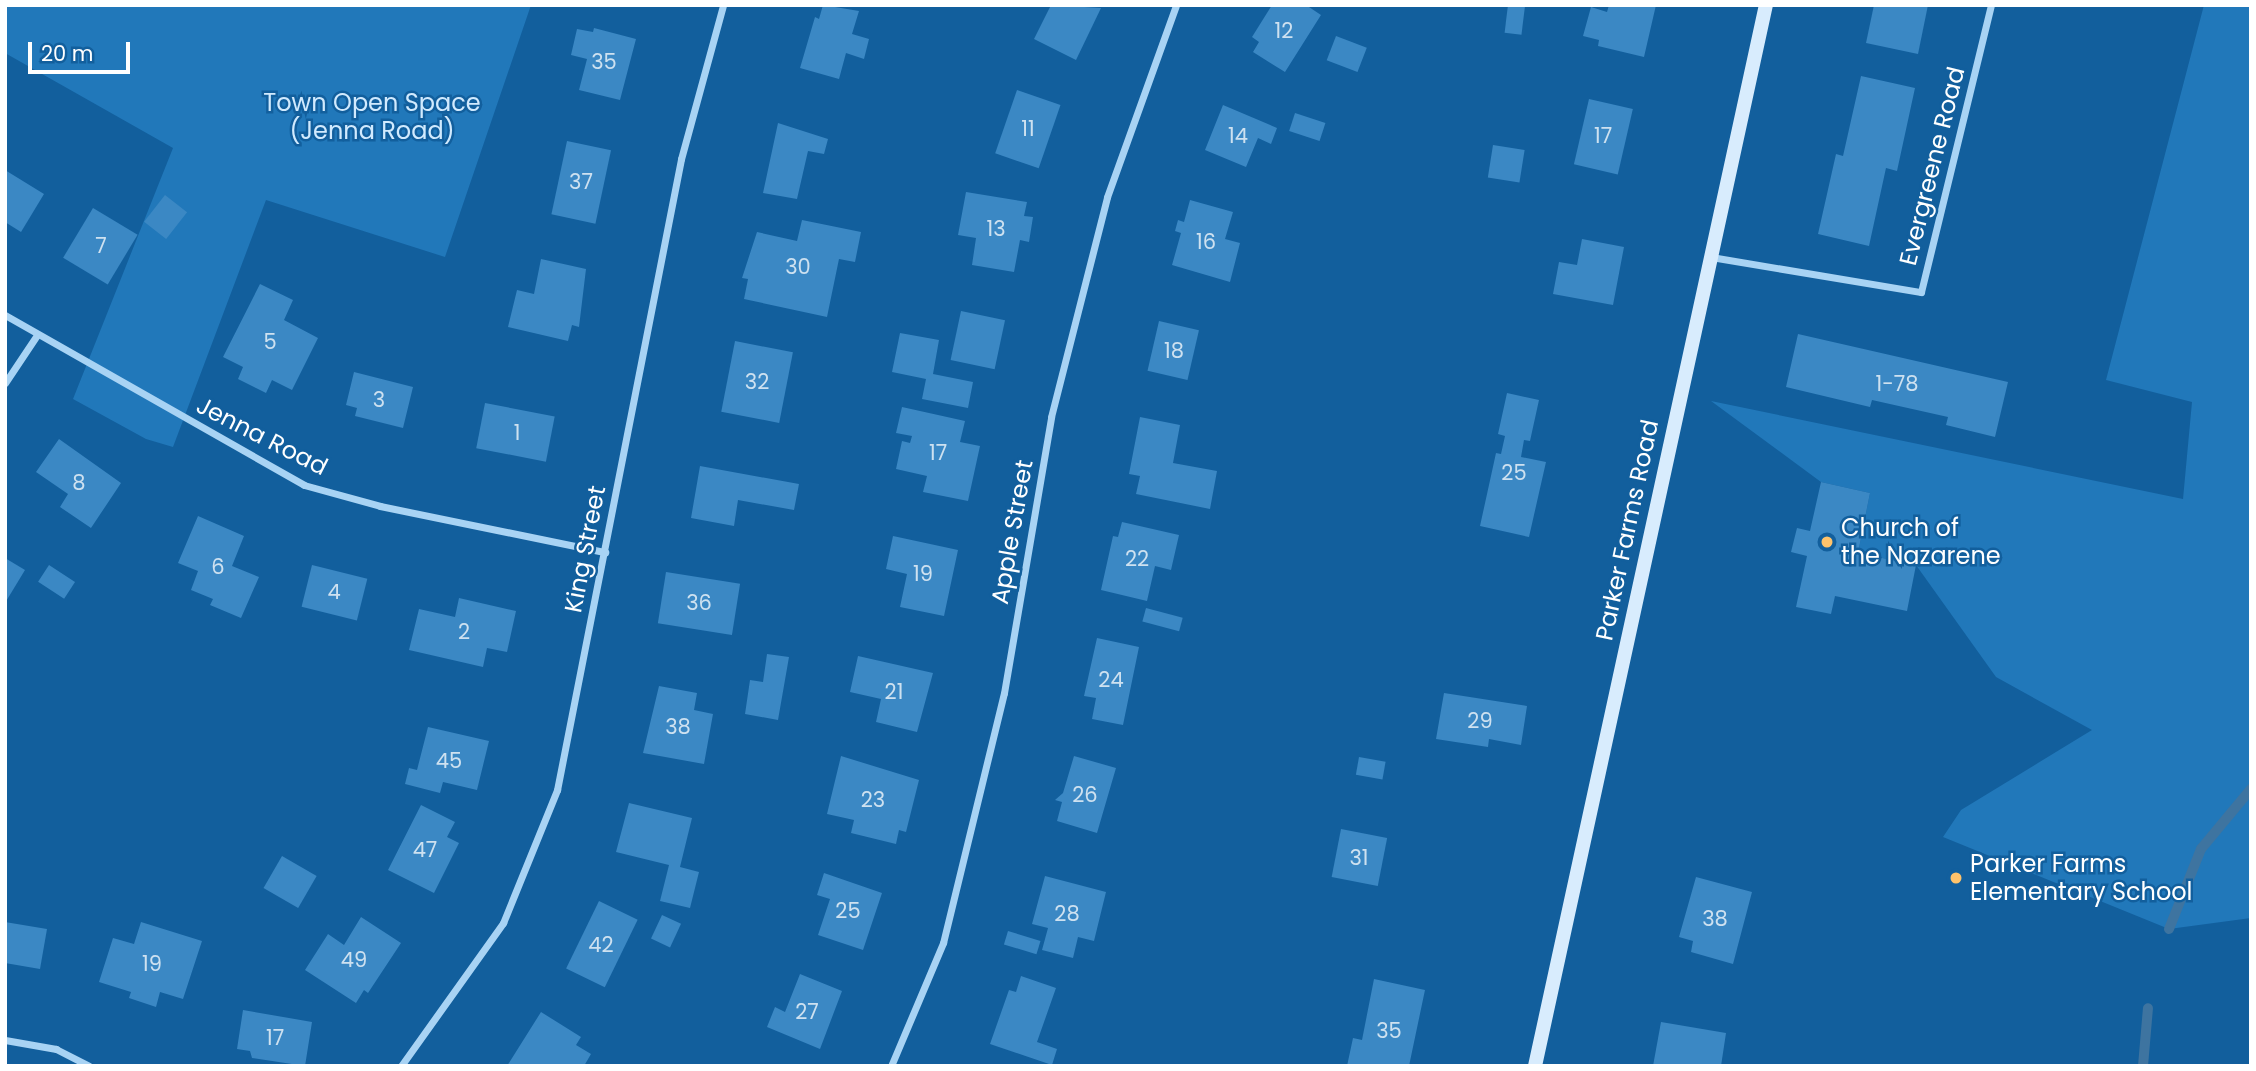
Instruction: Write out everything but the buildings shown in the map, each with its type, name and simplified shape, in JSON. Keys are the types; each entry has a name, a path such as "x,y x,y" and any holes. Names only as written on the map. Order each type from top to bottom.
{"street":[{"name":"King Street","path":"401,1066 503,923 557,790 681,159 723,5"},
{"name":"Apple Street","path":"891,1066 943,943 1004,693 1051,418 1107,197 1176,5"},
{"name":"Parker Farms Road","path":"1535,1066 1766,5"},
{"name":"Evergreene Road","path":"1710,257 1921,292 1990,5"},
{"name":"Jenna Road","path":"5,315 304,485 380,506 605,552"},
{"path":"5,383 37,335"},
{"path":"5,1040 56,1049 89,1066"}],"green space":[{"name":"Town Open Space (Jenna Road)","path":"5,5 531,5 445,257 266,200 173,447 146,439 73,399 173,148 5,53"},
{"path":"2204,5 2251,5 2251,918 2169,929 1943,837 1961,810 2092,730 1996,677 1916,565 1858,553 1870,493 1821,482 1711,401 2183,499 2192,402 2106,380"}],"waterway":[{"path":"2169,929 2201,849 2251,789"},
{"path":"2143,1066 2148,1008"}],"place":[{"name":"Church of the Nazarene","path":"1827,542"},
{"name":"Parker Farms Elementary School","path":"1956,878"}]}
